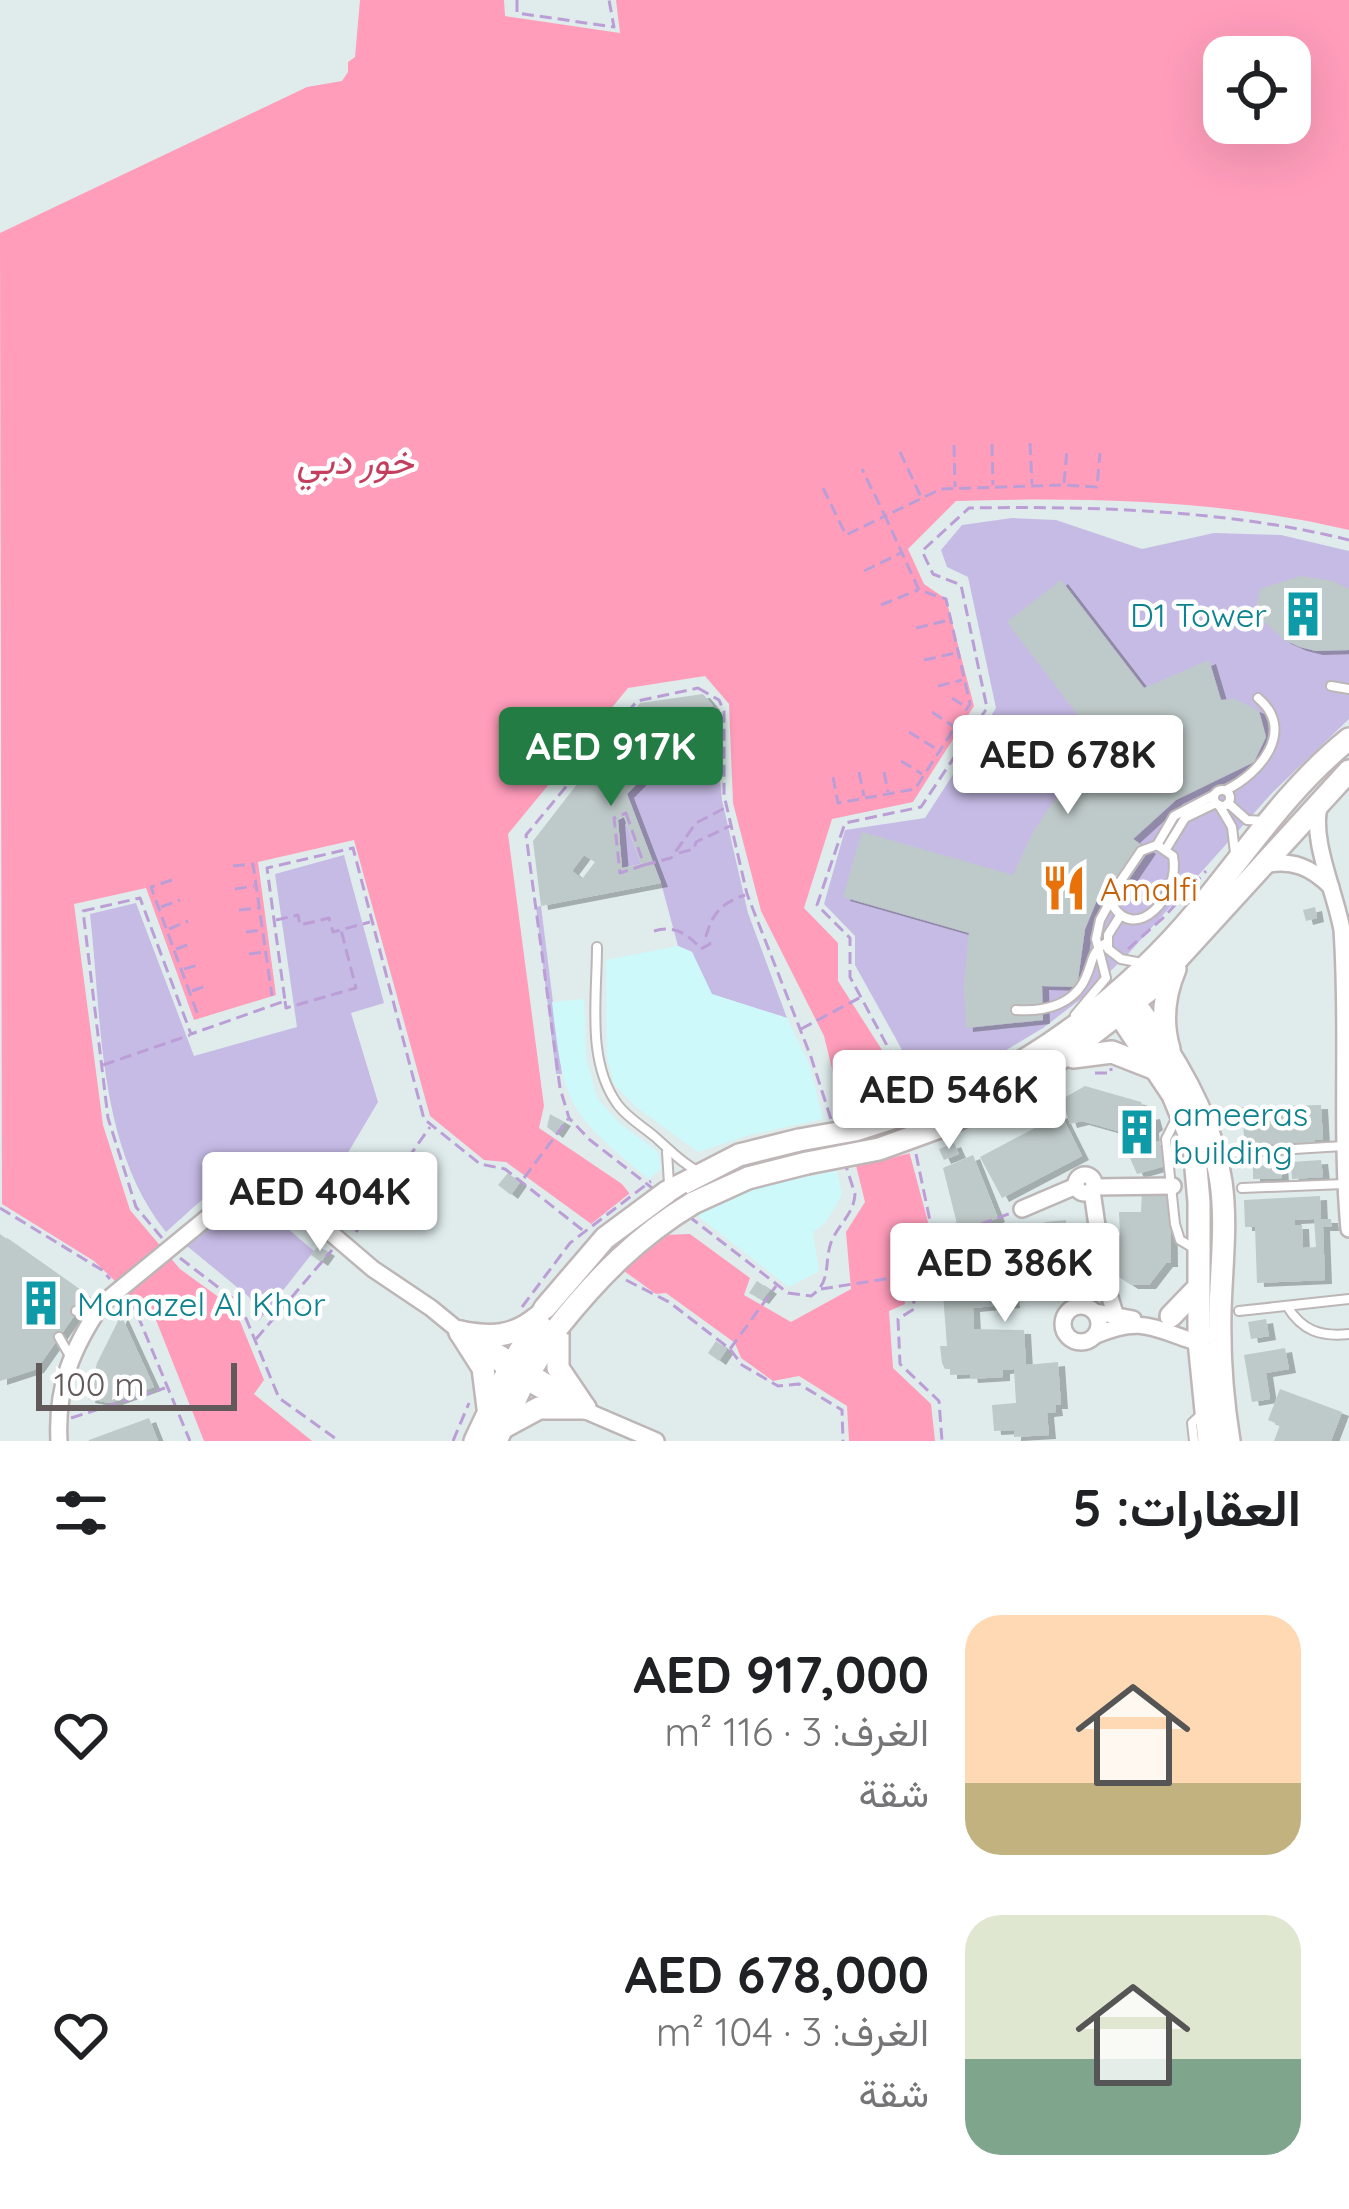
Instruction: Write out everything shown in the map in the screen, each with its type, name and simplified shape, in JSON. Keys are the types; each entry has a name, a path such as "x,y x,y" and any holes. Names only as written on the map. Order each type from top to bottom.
{"street":[{"path":"460,1332 490,1337 510,1334 552,1317 654,1226 748,1178 879,1149 949,1124 1006,1096 1119,996 1312,769 1349,739"},
{"path":"1268,859 1288,820 1328,776 1326,769 1312,769"},
{"path":"1119,996 1183,955 1349,771"},
{"path":"1321,799 1316,830 1341,926 1345,973 1344,1146 1349,1228"},
{"path":"1268,859 1303,866 1331,886"},
{"path":"1183,955 1166,996 1166,1066 1198,1174 1198,1288 1214,1326 1229,1441"},
{"path":"1119,996 1208,1131 1220,1181 1214,1326 1204,1412 1209,1441"},
{"path":"495,1427 519,1371 552,1317 605,1238 659,1182 701,1173 740,1155 855,1130 929,1107 1060,1049 1112,1052 1166,1066"},
{"path":"1022,1210 1087,1188 1173,1186"},
{"path":"1087,1188 1105,1280 1124,1321"},
{"path":"59,1441 58,1398 70,1358 100,1307 208,1217 243,1195 275,1194 304,1208 343,1244 519,1371 656,1441"},
{"path":"1171,1316 1198,1288"},
{"path":"1214,1326 1124,1321 1083,1305 1070,1308 1062,1327 1077,1342 1124,1321 1171,1316 1214,1326"},
{"path":"1096,1312 1100,1323 1096,1335"},
{"path":"552,1317 558,1368 585,1408"},
{"path":"460,1332 486,1378 495,1427"},
{"path":"475,1441 539,1408 585,1408"}],"lane":[{"path":"1331,686 1349,689"},
{"path":"1016,1010 1039,1010 1070,999 1084,982 1096,949 1097,929 1141,850 1162,847 1185,818 1230,796 1226,790 1250,776 1275,739 1270,708 1258,698"},
{"path":"1219,802 1247,820 1271,818"},
{"path":"1219,802 1235,838 1230,870"},
{"path":"1113,896 1120,916 1129,919 1150,914 1166,898 1175,867 1173,856 1162,847"},
{"path":"1096,949 1106,943 1120,916"},
{"path":"1106,943 1121,959 1149,964"},
{"path":"597,947 597,1040 603,1076 620,1108 701,1173"},
{"path":"1096,949 1119,996"},
{"path":"1119,996 1121,959"},
{"path":"1060,1049 1104,984 1119,996"},
{"path":"1182,1112 1166,1139 1176,1233 1198,1251"},
{"path":"1232,1154 1344,1146"},
{"path":"659,1182 671,1171 667,1150"},
{"path":"1242,1188 1346,1184"},
{"path":"1214,1326 1287,1306 1349,1299"},
{"path":"1287,1306 1310,1330 1349,1334"},
{"path":"76,1311 100,1307"},
{"path":"59,1337 70,1358"},
{"path":"1194,1441 1192,1423 1204,1412"}],"path":[{"path":"517,0 517,13 614,26 609,0"},
{"path":"1030,442 1032,486"},
{"path":"992,444 993,487"},
{"path":"954,445 955,488"},
{"path":"1064,484 1067,450"},
{"path":"900,452 922,498"},
{"path":"824,488 846,535 941,489 1064,484 1097,488 1100,453"},
{"path":"862,469 920,590"},
{"path":"929,1107 916,1091 901,1095 890,1051 850,977 850,938 818,905 845,823 920,807 987,708 961,585 933,574 922,551 969,508 1054,506 1289,525 1349,540"},
{"path":"864,571 902,552"},
{"path":"833,777 838,803 915,788 967,708 946,599 920,590 881,605"},
{"path":"916,628 950,620"},
{"path":"925,660 958,652"},
{"path":"938,686 964,680"},
{"path":"821,1289 830,1245 856,1200 803,1028 747,894 726,807 724,711 719,700 698,688 637,701 526,835 557,1066 569,1118 590,1140 692,1208 778,1284 800,1297 821,1289 913,1275"},
{"path":"952,698 967,708"},
{"path":"932,712 955,727"},
{"path":"909,732 939,751"},
{"path":"901,760 924,776"},
{"path":"859,772 864,798"},
{"path":"884,772 888,794"},
{"path":"677,854 696,823 726,807"},
{"path":"644,865 626,813 614,818 620,873 694,849 696,842 730,826"},
{"path":"341,930 356,988 286,1008 267,868 352,848 392,1000"},
{"path":"233,866 253,864 272,996"},
{"path":"172,880 151,887 199,1018"},
{"path":"235,889 256,886"},
{"path":"654,931 667,927 680,931 701,949 710,944 706,936 713,914 727,901 747,894"},
{"path":"191,1034 140,898 83,911 108,1118 136,1207 185,1264 239,1304 279,1398 339,1441"},
{"path":"159,908 181,901"},
{"path":"239,910 260,908"},
{"path":"274,921 298,915 300,925 329,918 333,932 372,921"},
{"path":"167,930 188,921"},
{"path":"246,932 262,930"},
{"path":"175,950 193,943"},
{"path":"249,955 266,952"},
{"path":"182,970 201,964"},
{"path":"190,992 208,985"},
{"path":"803,1028 860,998"},
{"path":"103,1065 285,1000"},
{"path":"521,1181 569,1118"},
{"path":"255,1340 343,1244 431,1126"},
{"path":"931,1147 914,1155 933,1235 913,1275 914,1310 898,1319 900,1364 939,1401 942,1441"},
{"path":"673,1222 692,1208"},
{"path":"929,1244 1022,1210"},
{"path":"730,1349 778,1284"},
{"path":"58,1422 167,1387"}],"shaded area":[{"path":"1012,518 1056,520 1142,549 1214,533 1281,535 1349,551 1349,719 1273,792 1086,995 1043,1028 971,1071 946,1073 908,1086 901,1048 855,965 855,936 824,904 845,830 925,818 996,708 968,577 947,567 941,550 962,525"},
{"path":"713,706 722,800 748,913 787,1018 711,994 692,952 678,946 661,883 627,794"},
{"path":"624,817 641,864 622,868 618,820"},
{"path":"344,855 384,1003 351,1013 378,1102 320,1200 273,1175 254,1173 220,1186 166,1232 143,1198 115,1121 101,1038 90,914 136,903 194,1056 297,1027 275,874"},
{"path":"541,906 562,1074 556,1074 536,907"},
{"path":"224,1214 274,1217 314,1251 259,1321 249,1297 187,1246"}],"sand":[{"path":"678,946 692,952 712,994 787,1018 809,1064 823,1119 698,1152 635,1106 614,1084 607,1056 606,960"},
{"path":"584,999 586,1057 597,1098 619,1123 658,1152 661,1169 649,1179 586,1122 567,1087 552,1002"},
{"path":"837,1171 842,1195 825,1223 813,1232 819,1271 789,1287 694,1213 755,1187"}],"water":[{"name":"خور دبي","path":"360,0 504,0 505,16 620,33 616,0 1349,0 1349,530 1253,512 1154,503 956,501 908,549 924,584 946,599 974,706 913,802 832,819 804,908 838,943 838,981 882,1050 928,1222 899,1266 905,1304 889,1311 893,1368 931,1404 935,1441 849,1441 847,1406 799,1376 773,1381 741,1358 735,1343 666,1293 656,1294 624,1271 590,1223 506,1162 484,1160 430,1116 354,840 258,862 276,995 194,1020 146,888 74,904 103,1125 130,1210 180,1269 235,1309 264,1380 254,1394 312,1441 204,1441 156,1320 94,1261 2,1204 0,233 307,87 342,81 348,62 355,57","holes":["705,676 729,704 733,803 761,911 824,1036 865,1202 846,1232 851,1289 791,1322 744,1295 750,1278 690,1234 662,1235 622,1184 539,1128 544,1106 508,834 628,688"]}],"pier":[{"path":"902,1101 915,1152 850,1168 837,1116"},
{"path":"634,1190 665,1229 617,1267 586,1228"}],"building":[{"name":"D1 Tower","path":"1300,576 1333,581 1349,589 1349,650 1300,647 1284,640 1260,618 1256,610 1260,589"},
{"path":"1061,580 1144,688 1209,660 1221,700 1235,699 1259,711 1266,737 1254,762 1176,800 1133,839 1149,850 1119,894 1104,883 1085,929 1077,987 1042,986 1043,1020 966,1028 969,933 843,897 862,832 1013,875 1055,799 1103,748 1007,622"},
{"path":"703,694 713,706 627,794 661,883 541,906 533,841 640,703","holes":["624,817 641,864 622,868 618,820","584,855 595,862 582,879 572,871"]},
{"path":"1315,907 1317,918 1306,921 1303,910"},
{"name":"ameeras building","path":"1085,1086 1141,1102 1147,1116 1153,1115 1153,1141 1159,1141 1165,1166 1137,1174 1129,1156 1137,1154 1132,1135 1082,1121 1070,1124 1062,1099"},
{"path":"1321,1105 1323,1140 1315,1140 1315,1145 1250,1146 1244,1136 1242,1107"},
{"path":"550,1114 564,1122 556,1134 547,1127"},
{"path":"1061,1114 1082,1156 1002,1198 980,1157"},
{"path":"954,1143 959,1154 944,1160 939,1149"},
{"path":"973,1155 998,1218 959,1232 943,1168"},
{"path":"1321,1160 1323,1177 1292,1179 1291,1162"},
{"path":"1281,1165 1282,1178 1253,1179 1253,1166"},
{"path":"508,1173 520,1182 511,1195 498,1185"},
{"path":"1142,1192 1170,1192 1171,1263 1149,1285 1131,1285 1105,1268 1106,1237 1120,1235 1119,1212 1141,1212"},
{"path":"1320,1196 1321,1219 1331,1219 1332,1227 1323,1227 1325,1280 1257,1283 1255,1227 1245,1227 1244,1200","holes":["1314,1219 1316,1247 1303,1248 1302,1225 1295,1225 1294,1220"]},
{"path":"1066,1220 1067,1238 1059,1239 1062,1283 1022,1286 1023,1295 1012,1296 1013,1304 973,1308 974,1329 1024,1330 1026,1365 1058,1362 1061,1405 1047,1413 1049,1435 1014,1437 1014,1430 994,1431 992,1405 1016,1403 1014,1369 1003,1370 1003,1377 971,1379 970,1374 950,1375 942,1363 940,1346 947,1346 943,1294 952,1293 950,1270 967,1269 966,1256 995,1253 994,1238 1027,1235 1026,1230 1045,1228 1045,1222"},
{"name":"Manazel Al Khor","path":"0,1234 88,1296 37,1369 0,1381"},
{"path":"318,1246 328,1252 321,1262 311,1255"},
{"path":"757,1281 770,1290 762,1300 749,1293"},
{"path":"121,1315 154,1387 110,1403 88,1399 97,1363"},
{"path":"1266,1319 1269,1336 1251,1339 1248,1322"},
{"path":"716,1341 727,1349 719,1361 708,1353"},
{"path":"1285,1348 1289,1369 1266,1373 1270,1399 1252,1402 1244,1355"},
{"path":"1280,1389 1342,1412 1331,1441 1274,1441 1280,1425 1268,1420"},
{"path":"149,1418 158,1441 89,1441 89,1440"}],"place":[{"name":"D1 Tower","path":"1303,614"},
{"name":"Amalfi","path":"1064,888"},
{"name":"ameeras building","path":"1137,1132"},
{"name":"Manazel Al Khor","path":"41,1303"}]}
